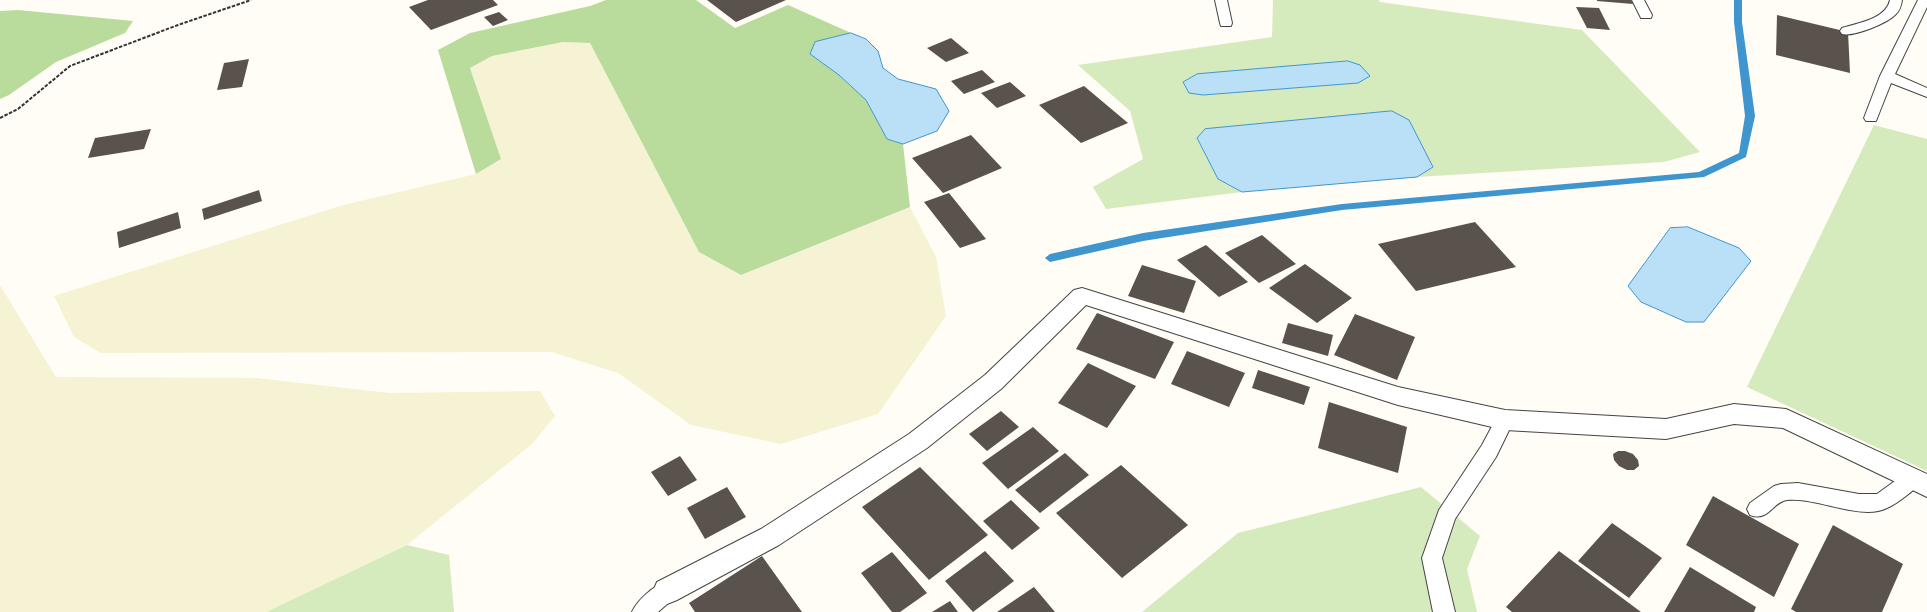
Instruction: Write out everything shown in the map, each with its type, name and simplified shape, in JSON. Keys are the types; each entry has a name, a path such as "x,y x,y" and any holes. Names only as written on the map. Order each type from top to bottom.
{"street":[{"path":"667,591 770,537 918,441 993,382 1082,296 1398,396 1505,420 1666,429 1734,414 1786,419 1920,483"}],"lane":[{"path":"1221,0 1226,23"},
{"path":"1638,0 1646,15"},
{"path":"1847,31 1876,21 1889,14 1897,4 1896,0"},
{"path":"1871,118 1887,76 1924,0"},
{"path":"1887,76 1927,92"},
{"path":"1444,612 1432,558 1446,516 1489,451 1505,420"},
{"path":"1757,509 1781,492 1798,491 1859,503 1881,502 1920,483"},
{"path":"643,612 667,591"}],"path":[{"path":"0,118 18,109 70,66 178,25 251,0"}],"shaded area":[{"path":"563,42 590,43 699,252 741,275 910,207 936,257 946,316 878,414 781,444 691,425 618,373 552,352 101,353 74,337 54,296 343,205 476,174 501,159 470,68 492,56"},
{"path":"0,285 56,377 256,378 390,393 540,391 555,416 532,444 407,545 266,612 0,612"}],"green space":[{"path":"606,0 696,0 735,28 788,5 851,33 815,42 810,54 839,75 866,100 887,139 903,144 910,207 741,275 699,252 590,43 563,42 492,56 470,68 501,159 476,174 438,50 470,33 590,6"},
{"path":"1273,0 1379,0 1380,2 1582,30 1700,152 1664,162 1417,177 1433,166 1197,139 1218,179 1242,192 1106,209 1093,187 1143,159 1130,111 1078,65 1272,37","holes":["1348,61 1369,76 1358,83 1203,95 1183,82 1197,74"]},
{"path":"18,10 133,21 125,33 56,62 9,95 0,99 0,11"},
{"path":"1874,125 1927,139 1927,471 1747,387"},
{"path":"1421,487 1480,536 1467,569 1477,612 1142,612 1238,533"},
{"path":"407,545 449,555 454,612 266,612"}],"water":[{"path":"851,33 866,39 878,51 883,68 898,79 936,89 949,111 937,131 903,144 887,139 866,100 839,75 810,54 815,42"},
{"path":"1348,61 1360,65 1370,76 1358,83 1203,95 1189,93 1183,82 1197,74"},
{"path":"1392,111 1409,120 1433,167 1417,177 1242,192 1218,179 1197,138 1205,129"},
{"path":"1688,227 1739,248 1751,261 1704,322 1686,322 1641,302 1628,286 1670,228"}],"building":[{"path":"428,0 493,0 498,5 431,30 409,7"},
{"path":"707,0 786,0 736,22"},
{"path":"1631,0 1633,4 1597,1"},
{"path":"1576,7 1599,8 1610,30 1587,28"},
{"path":"499,12 508,20 493,26 484,17"},
{"path":"1777,15 1848,32 1850,73 1776,55"},
{"path":"951,38 969,53 946,62 927,48"},
{"path":"249,59 242,87 217,90 224,63"},
{"path":"982,70 995,82 964,94 951,81"},
{"path":"1010,82 1026,96 997,108 981,93"},
{"path":"1084,86 1128,123 1081,143 1039,105"},
{"path":"151,129 144,149 88,158 95,138"},
{"path":"971,135 1002,168 943,193 912,158"},
{"path":"259,190 262,201 204,220 202,209"},
{"path":"949,193 986,239 960,248 924,202"},
{"path":"178,212 181,228 119,248 117,232"},
{"path":"1475,222 1516,267 1416,291 1378,244"},
{"path":"1262,235 1296,264 1259,283 1225,253"},
{"path":"1206,245 1248,282 1219,297 1177,260"},
{"path":"1305,264 1352,298 1317,323 1269,288"},
{"path":"1142,265 1196,281 1184,313 1128,296"},
{"path":"1097,313 1174,342 1155,379 1076,349"},
{"path":"1355,314 1415,337 1397,380 1334,355"},
{"path":"1288,323 1333,335 1328,356 1282,343"},
{"path":"1187,351 1245,373 1229,407 1171,384"},
{"path":"1088,363 1136,386 1107,428 1058,403"},
{"path":"1258,370 1310,387 1304,405 1252,388"},
{"path":"1329,402 1407,427 1398,473 1318,448"},
{"path":"1001,411 1019,427 987,451 969,434"},
{"path":"1033,427 1059,451 1008,489 982,463"},
{"path":"1618,451 1625,451 1633,454 1638,460 1639,466 1634,470 1627,470 1619,466 1614,460 1613,454"},
{"path":"1065,453 1089,475 1040,513 1015,490"},
{"path":"680,456 697,480 668,496 651,472"},
{"path":"1121,465 1188,525 1122,578 1056,513"},
{"path":"920,467 988,535 929,580 862,507"},
{"path":"727,487 746,517 705,539 687,508"},
{"path":"1713,496 1799,544 1774,597 1686,545"},
{"path":"1011,500 1040,528 1012,550 983,521"},
{"path":"1612,523 1662,558 1629,598 1578,561"},
{"path":"1833,525 1903,564 1882,612 1796,612 1791,609"},
{"path":"985,551 1014,581 973,612 945,581"},
{"path":"1559,551 1641,612 1512,612 1506,607"},
{"path":"892,552 927,593 900,612 892,612 861,573"},
{"path":"762,556 802,612 695,612 689,603"},
{"path":"1690,567 1756,607 1754,612 1664,612"},
{"path":"1034,587 1055,612 997,612"},
{"path":"950,601 958,612 932,612"}],"waterway":[{"path":"1050,258 1143,237 1342,207 1701,175 1743,155 1750,116 1738,22 1738,0"}]}
